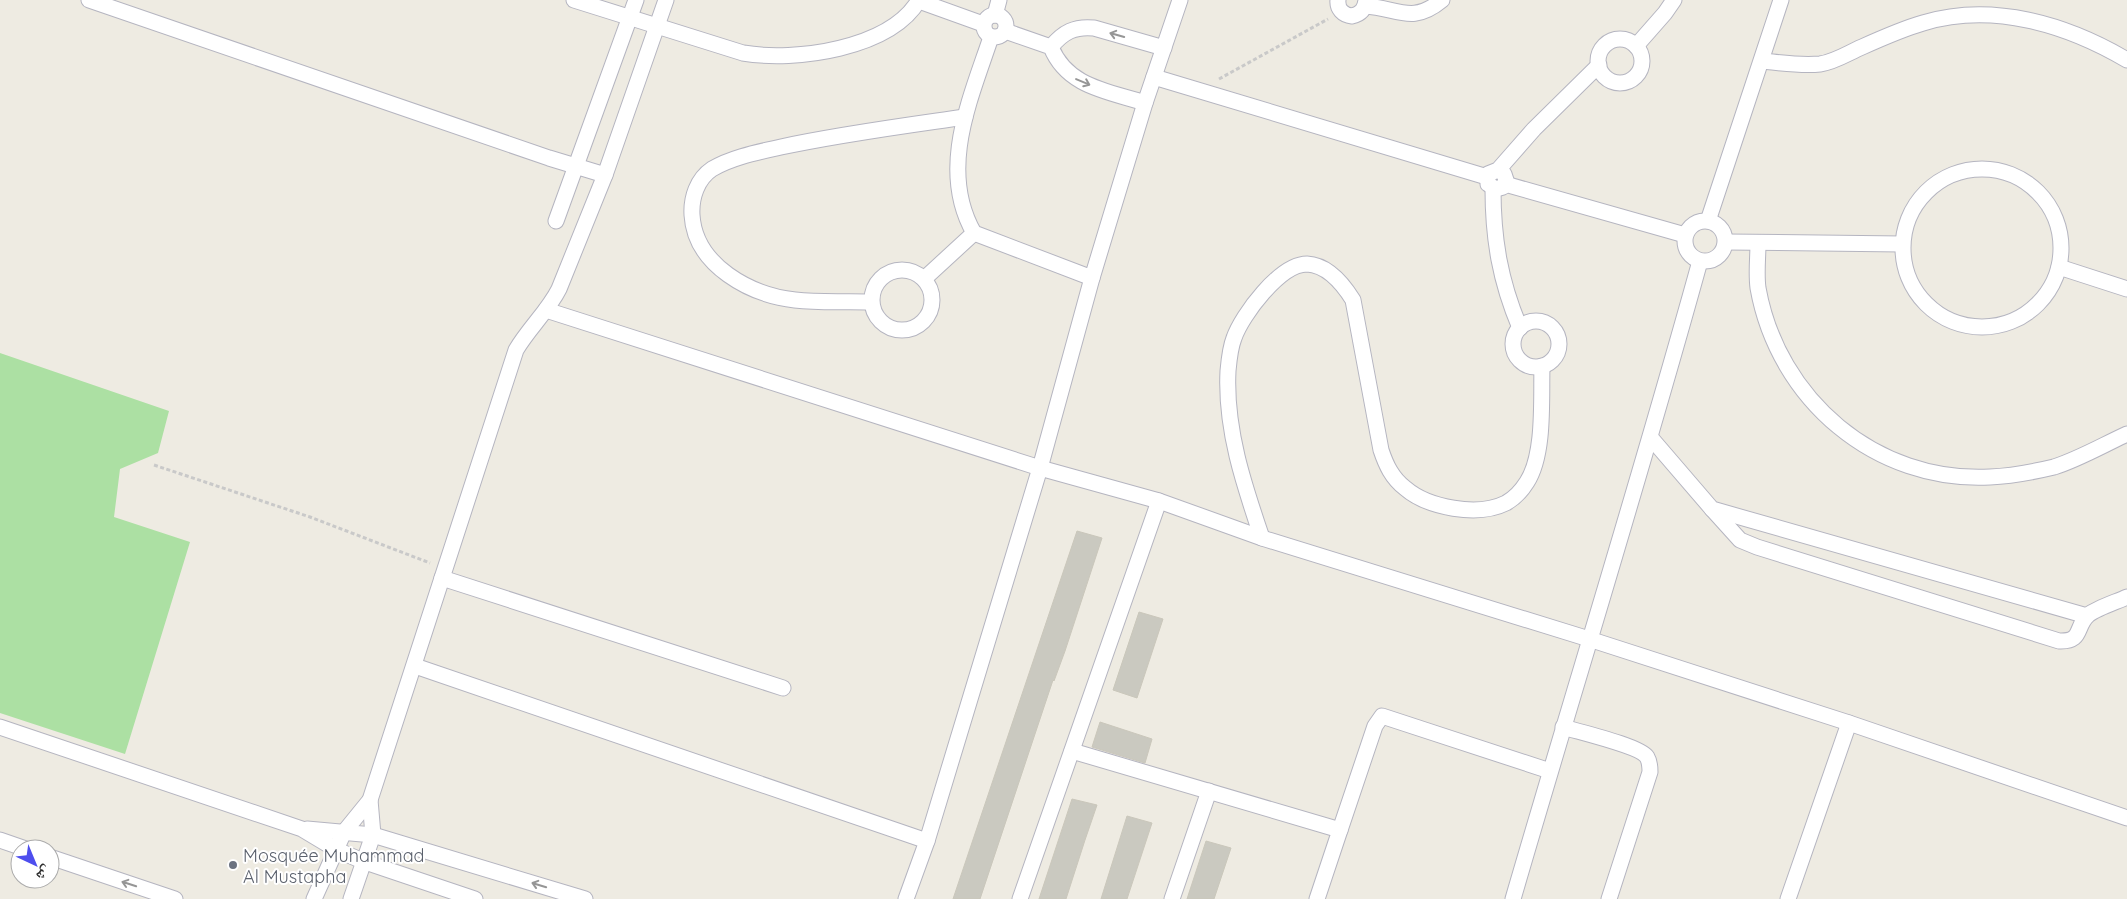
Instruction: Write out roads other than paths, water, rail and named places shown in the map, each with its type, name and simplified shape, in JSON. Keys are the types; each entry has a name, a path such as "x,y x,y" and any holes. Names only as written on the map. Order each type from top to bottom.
{"street":[{"path":"89,0 605,175"},
{"path":"574,0 629,19 744,53 761,56 781,56 828,50 856,44 886,30 911,11 919,0 995,22 1052,47 1063,68 1072,77 1145,103"},
{"path":"556,221 636,0"},
{"path":"314,899 344,832 370,800 516,350 559,289 605,175 666,0"},
{"path":"906,899 927,841 1040,468 1092,278 1145,103 1180,0"},
{"path":"1340,6 1348,15 1355,15 1361,12 1366,3 1411,15 1433,7 1442,0"},
{"path":"1636,46 1674,0"},
{"path":"1708,221 1782,0"},
{"path":"1763,61 1821,64 1922,23 1949,16 1978,15 2022,18 2093,43 2127,60"},
{"path":"995,22 964,117 957,177 963,212 974,233 1092,278"},
{"path":"1052,47 1065,32 1084,27 1094,28 1164,48"},
{"path":"1623,39 1636,46 1641,56 1642,64 1637,74 1631,79 1620,82 1613,81 1604,75 1599,65 1600,54 1609,42 1623,39"},
{"path":"1520,328 1502,282 1498,260 1493,217 1496,180 1534,129 1599,65"},
{"path":"1154,77 1686,235"},
{"path":"871,302 788,299 746,286 726,274 708,256 694,228 693,199 699,182 714,168 767,150 813,140 964,117"},
{"path":"1988,169 2009,173 2028,183 2049,206 2058,225 2060,256 2055,278 2044,297 2028,312 2008,323 1998,326 1976,327 1949,320 1926,305 1912,287 1908,277 1904,266 1902,244 1910,214 1930,189 1947,177 1957,173 1988,169"},
{"path":"1708,221 1717,225 1724,232 1726,242 1718,258 1709,262 1700,262 1687,252 1684,243 1690,227 1699,222 1708,221"},
{"path":"924,279 974,233"},
{"path":"1726,242 1902,244"},
{"path":"1758,243 1758,288 1772,335 1798,384 1832,422 1845,433 1890,459 1945,474 1991,477 2017,475 2055,466 2127,434"},
{"path":"1514,899 1589,639 1651,438 1700,262"},
{"path":"1262,538 1242,477 1230,414 1229,364 1234,337 1242,322 1266,289 1288,270 1305,264 1320,268 1339,281 1353,300 1381,450 1386,466 1404,487 1429,502 1471,510 1505,503 1520,492 1528,480 1538,455 1542,366"},
{"path":"2058,267 2127,289"},
{"path":"905,270 916,273 924,279 931,292 931,306 925,319 914,327 900,330 886,326 876,316 871,302 872,291 877,282 890,272 905,270"},
{"path":"546,310 1040,468 1159,502 1262,538 1589,639 1849,723 2127,818"},
{"path":"1538,321 1549,325 1555,330 1559,342 1557,353 1549,362 1542,366 1528,365 1517,355 1514,341 1520,328 1526,323 1538,321"},
{"path":"1651,438 1740,540 1756,547 2058,641 2066,642 2075,638 2087,616 2127,597"},
{"path":"1020,899 1159,502"},
{"path":"1712,510 2087,616"},
{"path":"1889,587 1895,561"},
{"path":"1918,596 1925,570"},
{"path":"443,573 783,688"},
{"path":"414,666 927,841"},
{"path":"1317,899 1375,726 1382,716 1550,771"},
{"path":"1788,899 1849,723"},
{"path":"0,727 302,829 337,850 365,862 474,899"},
{"path":"1563,728 1636,749 1648,757 1650,764 1650,772 1609,899"},
{"path":"1072,751 1340,830"},
{"path":"1172,899 1209,791"},
{"path":"351,899 373,835 370,800"},
{"path":"302,829 373,835 586,899"},
{"path":"60,860 175,899"}],"place":[{"name":"Mosquée Muhammad Al Mustapha","path":"233,865"}]}
